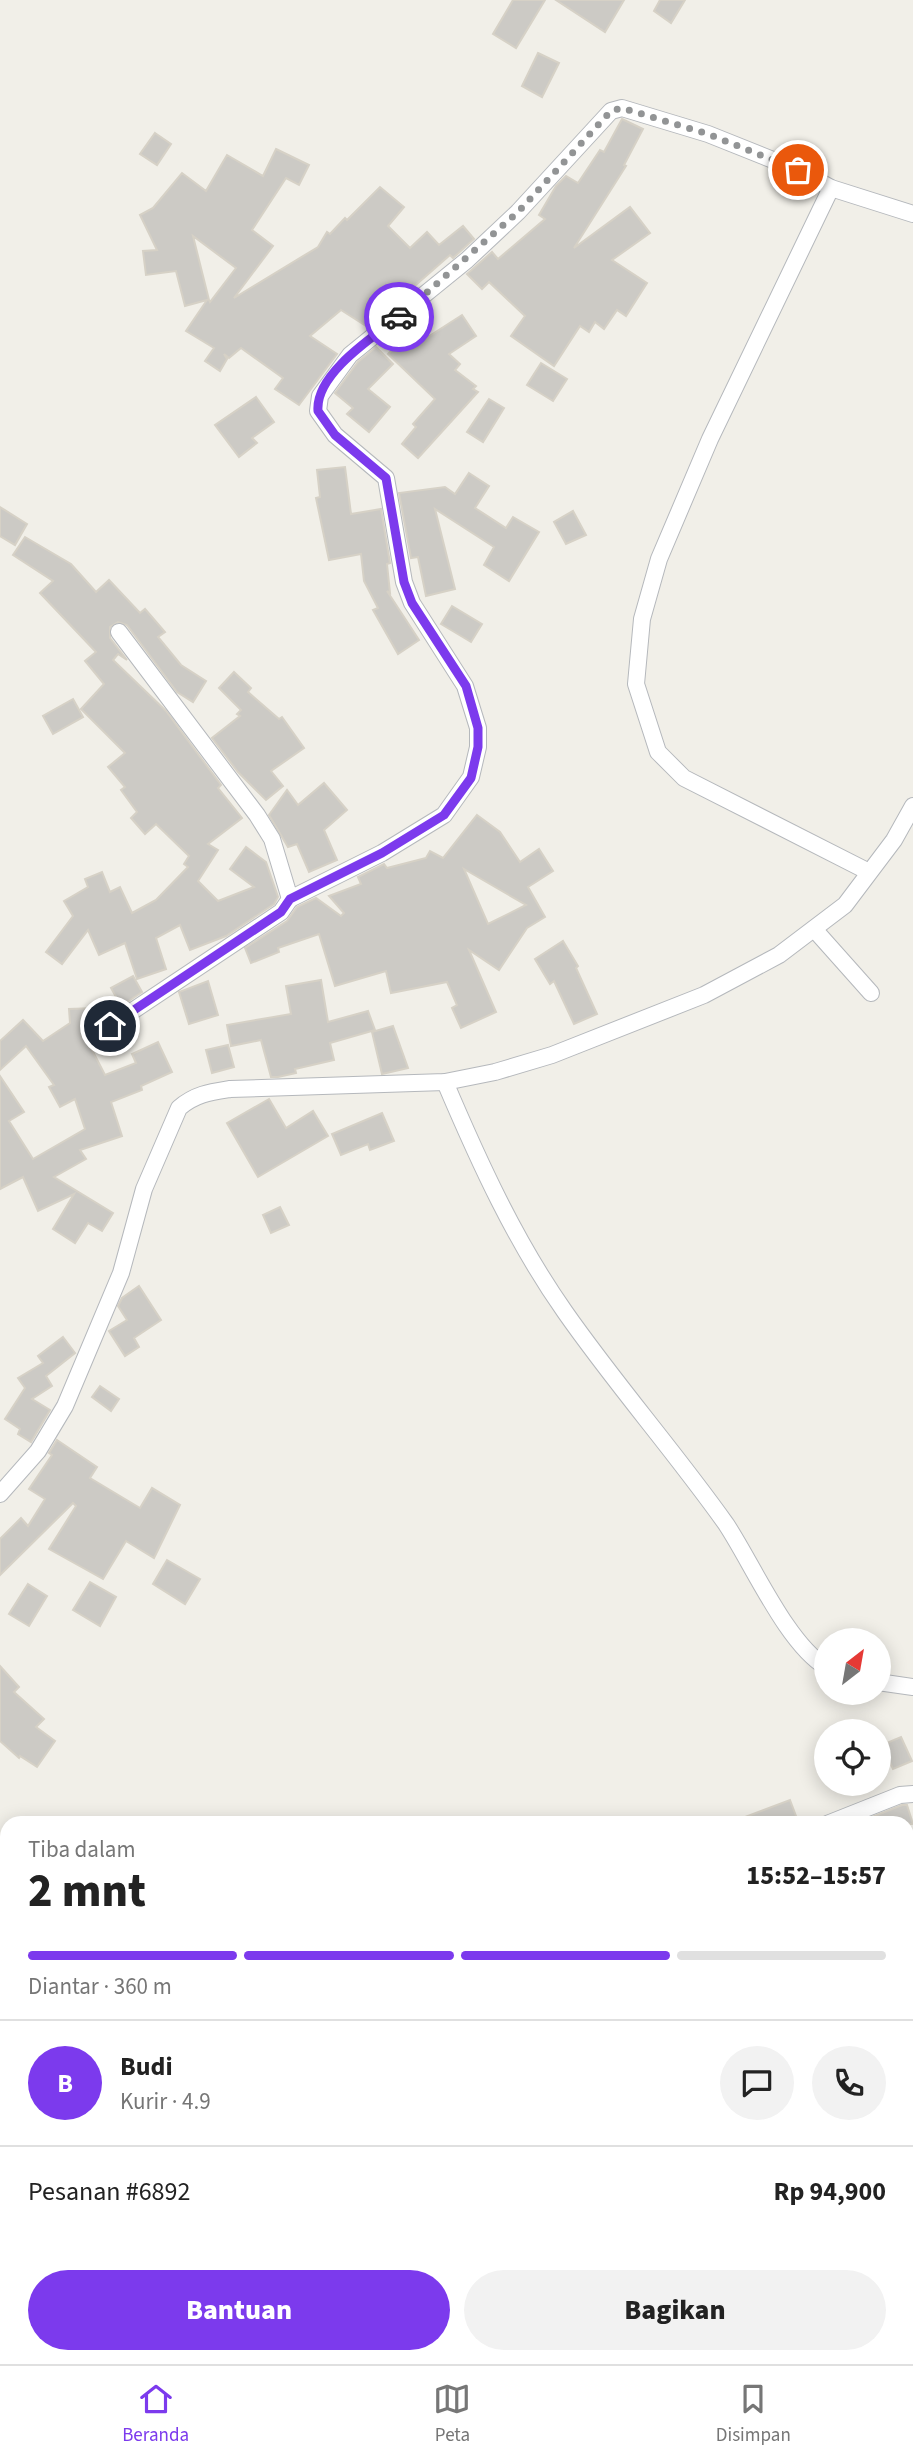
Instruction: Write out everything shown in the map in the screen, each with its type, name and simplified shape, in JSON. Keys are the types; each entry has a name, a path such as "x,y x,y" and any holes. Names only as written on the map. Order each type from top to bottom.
{"street":[{"path":"110,1026 281,912 290,899 382,853 444,815 471,778 478,747 478,728 466,686 412,603 404,582 386,478 335,435 318,411 320,396 331,377 350,355 411,308 518,212 611,111 622,108 708,134 798,170 831,187 913,214"},
{"path":"831,187 710,439 659,559 642,619 636,684 658,752 684,778 869,872"},
{"path":"119,632 257,815 272,839 290,899"},
{"path":"0,1494 38,1451 65,1406 121,1273 144,1189 180,1108 187,1101 205,1093 230,1089 445,1082 495,1072 552,1055 704,995 779,955 845,905 894,840 913,806"},
{"path":"814,929 871,993"},
{"path":"445,1082 479,1162 518,1239 565,1312 726,1525 806,1650 814,1657"},
{"path":"891,1684 913,1687"},
{"path":"847,1816 900,1795 913,1794"}],"building":[{"path":"513,0 545,0 516,48 493,34"},
{"path":"556,0 624,0 605,32"},
{"path":"660,0 685,0 671,23 654,11"},
{"path":"538,53 559,63 542,97 522,86"},
{"path":"622,119 643,129 624,165 626,166 574,248 630,207 650,233 612,260 647,283 626,316 617,310 604,329 595,322 589,332 580,326 554,366 511,336 525,316 489,282 482,289 467,274 492,252 498,259 545,219 539,215 556,186 566,176 578,183 600,150 604,152"},
{"path":"155,133 171,144 157,165 140,154"},
{"path":"276,149 309,165 299,185 286,178 252,230 273,246 234,298 318,247 327,232 330,234 345,218 347,220 380,187 404,207 388,226 410,248 427,232 439,245 463,226 474,239 453,258 450,255 402,297 395,289 366,326 341,310 310,336 337,354 299,405 275,389 283,378 241,348 229,358 224,354 227,359 220,371 205,361 214,348 186,331 207,300 185,306 176,271 146,275 143,251 157,250 140,215 153,208 182,173 206,191 227,155 263,176","holes":["193,236 236,268 210,302"]},
{"path":"462,315 476,336 449,354 460,364 455,370 476,386 473,389 478,392 418,458 402,444 416,427 413,424 435,399 388,354 411,332 420,342"},
{"path":"376,347 393,364 368,389 390,407 369,432 347,414 353,408 335,393 358,362"},
{"path":"541,363 567,379 553,401 527,385"},
{"path":"256,397 274,422 252,438 257,443 239,457 215,425"},
{"path":"489,399 504,408 483,442 467,432"},
{"path":"345,467 351,514 381,509 390,563 387,564 390,593 387,591 419,640 398,654 373,610 378,608 364,581 361,554 329,560 316,498 320,497 317,470"},
{"path":"469,473 489,486 475,508 506,528 513,517 539,532 509,581 484,565 494,547 435,509 455,589 426,596 418,557 411,558 399,493 445,487 455,494"},
{"path":"0,507 27,524 15,545 0,536"},
{"path":"573,511 586,535 566,544 554,522"},
{"path":"25,537 71,564 96,592 109,580 140,613 145,609 165,632 158,637 181,665 206,681 193,702 177,692 127,625 118,622 110,627 110,638 127,660 118,654 113,660 166,711 221,785 218,788 242,818 208,844 218,850 198,881 218,901 254,887 230,869 246,847 266,862 278,897 274,904 226,936 190,950 180,925 156,938 166,969 137,979 125,943 99,955 88,930 62,964 46,952 73,916 64,901 88,887 85,879 102,872 110,892 120,887 132,913 156,900 188,867 184,864 189,856 156,824 145,834 131,818 137,812 121,790 125,787 108,767 125,753 81,709 104,684 85,661 96,652 40,593 53,581 13,555"},
{"path":"452,606 482,624 471,642 441,624"},
{"path":"234,672 251,688 248,692 279,719 282,717 304,748 271,771 283,786 266,800 238,772 212,738 240,716 237,714 241,710 219,688"},
{"path":"73,699 83,717 53,734 43,716"},
{"path":"324,783 347,810 324,830 337,860 309,872 297,844 288,847 269,815 287,790 298,805"},
{"path":"477,815 500,832 520,862 539,849 553,871 528,887 545,917 527,928 499,970 469,950 496,1012 461,1028 452,1008 457,1005 447,982 391,993 386,971 335,986 319,934 278,948 279,952 251,963 245,948 287,921 297,907 316,898 341,916 344,913 329,896 361,884 358,877 384,864 387,868 426,858 430,851 443,858","holes":["464,869 526,905 488,924"]},
{"path":"563,941 578,966 576,968 597,1014 574,1024 554,981 550,984 535,959"},
{"path":"133,976 142,992 121,1006 111,988"},
{"path":"321,980 328,1022 368,1011 375,1030 330,1043 334,1060 295,1069 296,1073 278,1077 271,1077 261,1040 231,1046 227,1025 291,1014 286,986"},
{"path":"208,981 218,1015 189,1024 179,992"},
{"path":"95,1008 97,1040 87,1040 105,1075 136,1063 132,1054 158,1042 172,1072 141,1086 142,1090 111,1102 122,1136 80,1150 86,1159 54,1177 113,1213 102,1231 88,1223 75,1243 53,1229 74,1194 38,1211 23,1177 0,1189 0,1076 24,1112 9,1121 33,1159 85,1129 75,1099 60,1107 49,1087 54,1085 26,1046 0,1070 0,1041 23,1020 43,1041 70,1023 69,1009"},
{"path":"393,1026 408,1068 382,1074 372,1032"},
{"path":"228,1045 234,1067 212,1073 206,1050"},
{"path":"269,1099 286,1128 313,1111 328,1136 258,1177 227,1123"},
{"path":"382,1113 394,1141 370,1150 368,1144 341,1155 332,1134"},
{"path":"280,1207 289,1225 271,1233 263,1215"},
{"path":"139,1286 161,1320 134,1338 139,1347 125,1356 109,1331 127,1320 118,1306 122,1298"},
{"path":"63,1337 75,1353 46,1376 52,1386 32,1399 50,1410 31,1442 18,1434 20,1429 5,1419 25,1388 18,1378 43,1363 38,1356"},
{"path":"100,1386 119,1399 111,1411 92,1397"},
{"path":"57,1440 97,1467 90,1478 140,1508 152,1488 180,1505 154,1558 126,1541 103,1579 49,1549 76,1506 73,1503 0,1575 0,1539 21,1518 28,1526 45,1499 29,1489 52,1455 49,1453"},
{"path":"167,1560 200,1579 185,1604 153,1584"},
{"path":"90,1582 116,1597 100,1626 73,1610"},
{"path":"28,1584 47,1596 29,1626 9,1614"},
{"path":"0,1666 19,1687 14,1692 44,1719 36,1727 55,1741 37,1767 20,1756 19,1758 0,1741"},
{"path":"901,1737 912,1761 893,1769 891,1741"},
{"path":"790,1800 796,1816 748,1816"},
{"path":"907,1805 910,1816 874,1816"}],"way so far":[{"path":"399,317 467,260 518,212 611,111 622,108 708,134 798,170"}],"route":[{"path":"110,1026 281,912 290,899 382,853 444,815 471,778 478,747 475,715 466,686 412,603 404,582 386,478 335,435 318,411 320,396 331,377 350,355 399,317"}]}
